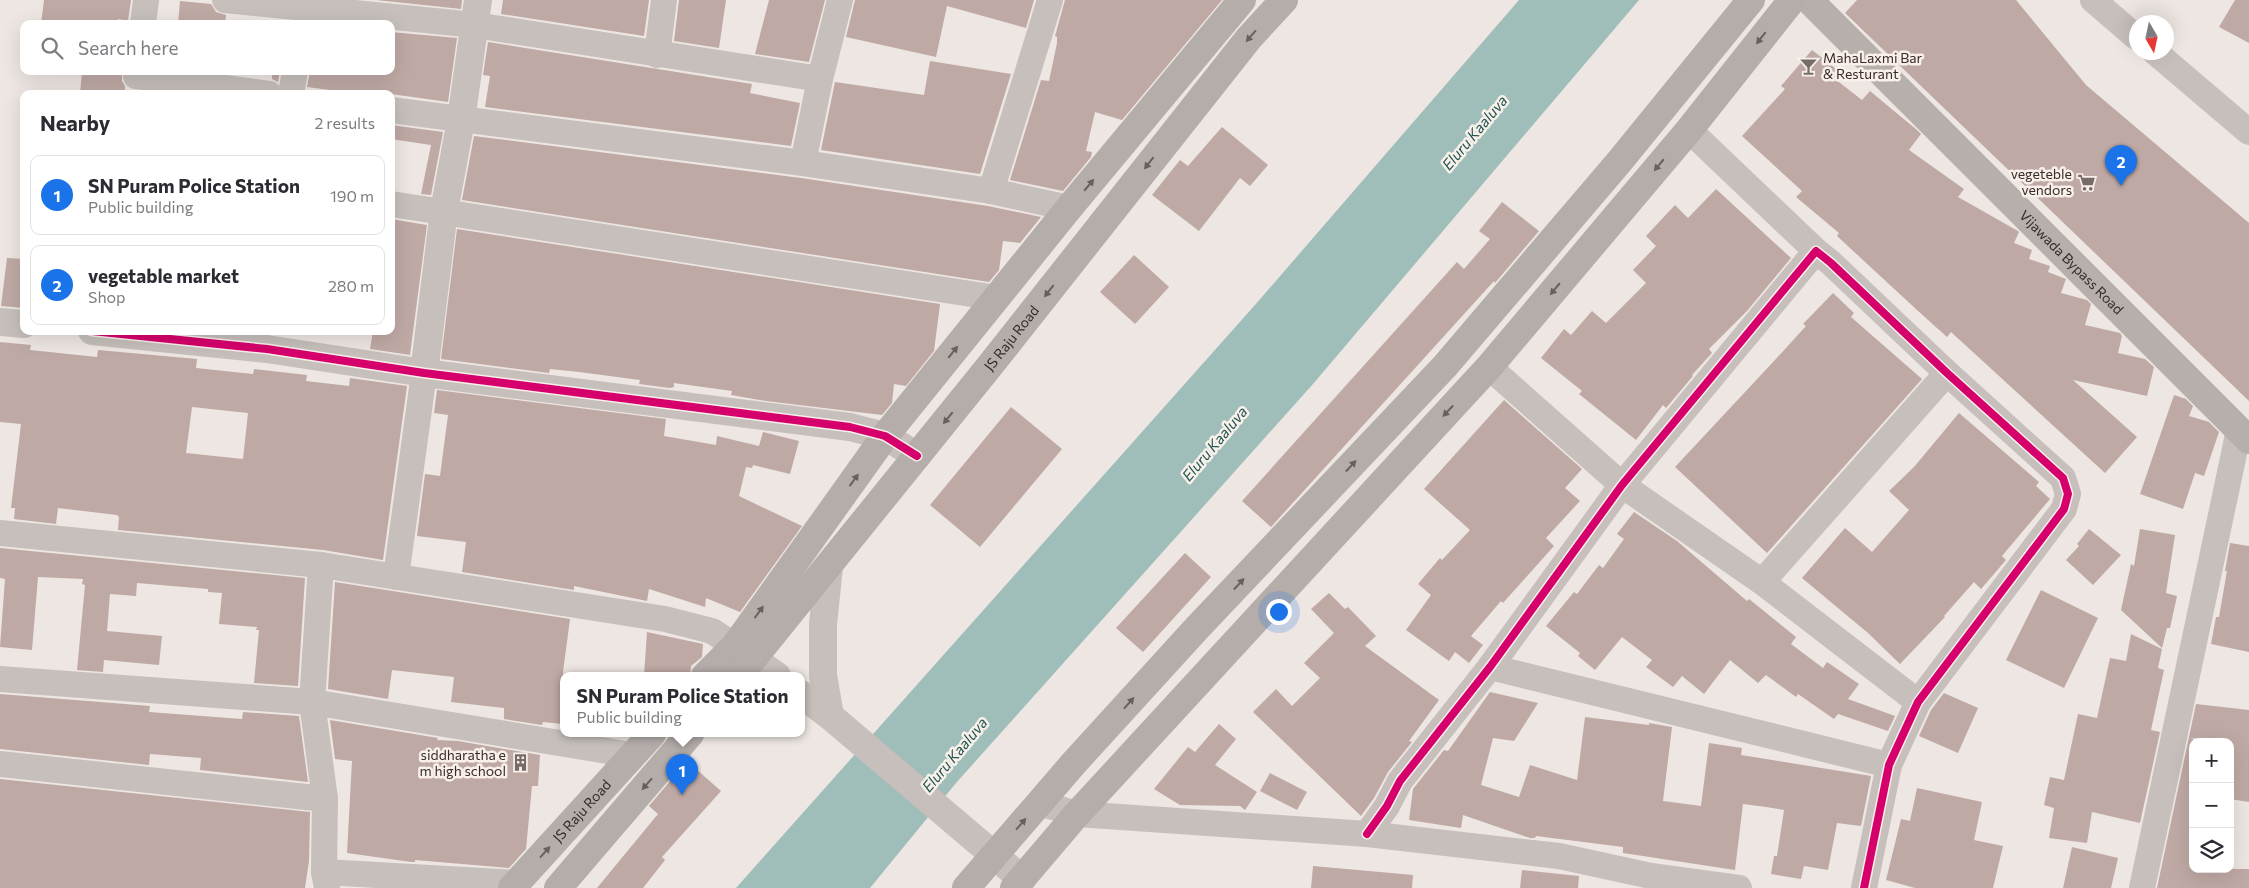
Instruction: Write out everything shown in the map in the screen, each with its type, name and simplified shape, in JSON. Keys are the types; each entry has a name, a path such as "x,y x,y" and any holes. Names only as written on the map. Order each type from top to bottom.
{"main road":[{"name":"JS Raju Road","path":"743,660 885,436 1242,0"},
{"name":"JS Raju Road","path":"715,672 743,660 829,567 1249,38 1284,0"},
{"path":"966,888 1039,803 1197,628 1445,366 1620,162 1750,0"},
{"path":"1018,884 1077,814 1489,366 1689,130 1792,0"},
{"name":"Vijawada Bypass Road","path":"1809,0 2244,435"},
{"name":"JS Raju Road","path":"514,885 649,737"},
{"path":"558,888 687,737"}],"street":[{"path":"144,20 146,0"},
{"path":"225,0 303,10 476,13 657,55 820,79"},
{"path":"657,55 664,0"},
{"path":"803,163 820,79 840,0"},
{"path":"991,191 1050,0"},
{"path":"2093,0 2129,31"},
{"path":"396,577 444,211 461,120 476,13"},
{"path":"2164,60 2249,132"},
{"path":"293,90 294,75"},
{"path":"135,80 231,90"},
{"path":"395,111 803,163 991,191 1070,208"},
{"path":"1689,130 1947,373 2063,478 2068,494 2064,509 1918,702 1889,765 1864,888"},
{"path":"395,205 997,298"},
{"path":"1366,834 1387,806 1400,781 1490,667 1622,485 1816,251"},
{"path":"0,322 20,324"},
{"path":"131,335 267,349 424,373 850,428 885,436 917,456"},
{"path":"1489,366 1622,485 1762,582 1918,702"},
{"path":"1762,582 1947,373"},
{"path":"2142,888 2244,435"},
{"path":"0,533 321,565 665,620 712,631 743,660 769,672"},
{"path":"321,565 312,702 325,799 325,880 514,885"},
{"path":"829,567 823,624 823,675 830,716"},
{"path":"1490,667 1889,765"},
{"path":"0,679 312,702 632,755"},
{"path":"805,697 994,855 1018,884"},
{"path":"0,764 325,799"},
{"path":"1039,803 1077,814 1366,834 1559,856 1649,882 1739,888"}],"water":[{"name":"Eluru Kaaluva","path":"1519,0 1639,0 1313,384 956,783 870,888 736,888 1255,305"}],"building":[{"path":"44,0 131,0 128,20 42,20"},
{"path":"376,0 462,0 461,9"},
{"path":"503,0 649,0 644,36 501,14"},
{"path":"679,0 726,0 719,48 674,41"},
{"path":"769,0 825,0 809,62 755,54"},
{"path":"855,0 1034,0 1026,28 947,6 936,57 846,37"},
{"path":"1065,0 1222,0 1122,120 1095,112 1086,151 1092,152 1091,157 1063,191 1010,180 1041,80 1049,81 1057,43 1057,37 1055,36"},
{"path":"1857,0 2016,0 2086,85 2249,223 2249,401 1845,13"},
{"path":"2235,0 2249,0 2249,43 2219,27"},
{"path":"180,1 211,4 216,12 226,15 225,20 178,20"},
{"path":"395,32 457,38 448,102 395,95 395,90 330,90 307,87 309,75 395,75"},
{"path":"488,42 752,84 750,93 800,103 791,146 485,107 490,76 483,75"},
{"path":"1812,50 1840,72 1835,79 1862,100 1870,91 1917,130 1921,134 1909,150 1964,189 1958,197 2018,231 2014,243 2032,250 2029,259 2050,266 2048,272 2066,279 2061,293 2087,300 2091,304 2085,325 2120,333 2122,336 2118,353 2145,359 2154,367 2147,396 2073,380 2137,437 2105,473 1951,332 1947,337 1837,236 1839,233 1796,197 1802,191 1742,136 1785,89 1781,86"},
{"path":"930,61 1011,74 980,174 821,150 835,82 924,95"},
{"path":"82,75 122,75 122,81 125,86 125,90 80,90"},
{"path":"272,75 279,75 278,82 272,79"},
{"path":"395,126 443,132 431,195 421,194 431,145 395,140"},
{"path":"1222,127 1268,165 1250,186 1240,178 1199,231 1152,195 1180,160 1188,166"},
{"path":"474,136 801,178 988,206 1041,217 1020,243 1003,241 999,270 989,282 462,200"},
{"path":"1716,189 1791,258 1747,311 1709,349 1712,353 1666,408 1663,405 1636,440 1579,394 1582,391 1541,358 1564,329 1571,335 1592,311 1606,323 1646,283 1633,270 1656,246 1646,236 1675,205 1688,218"},
{"path":"1502,202 1539,231 1495,283 1494,281 1271,527 1242,501 1457,262 1464,269 1490,239 1479,231"},
{"path":"395,220 427,225 410,355 370,349 372,335 395,335"},
{"path":"457,229 940,304 934,351 906,386 894,384 892,403 882,415 766,401 731,395 732,391 674,383 674,387 670,388 639,384 640,380 579,372 550,369 549,373 441,359"},
{"path":"1134,255 1169,287 1135,324 1100,292"},
{"path":"7,258 20,259 20,308 1,306"},
{"path":"1833,293 1854,313 1851,317 1922,379 1767,553 1675,467 1806,326 1803,324"},
{"path":"0,342 31,345 30,350 97,357 98,350 197,359 196,368 253,374 254,369 307,375 306,381 349,386 350,378 407,386 383,560 323,550 118,530 119,517 117,515 58,508 56,524 14,519 15,508 11,508 21,424 0,422","holes":["192,407 248,413 243,459 186,453"]},
{"path":"437,390 666,419 664,436 716,445 717,436 759,446 763,432 799,441 790,474 753,465 752,468 746,467 739,496 802,526 740,612 706,598 705,607 649,589 647,601 574,586 574,590 462,572 466,542 417,536 425,474 440,476 448,415 434,413"},
{"path":"2174,395 2186,399 2193,406 2189,416 2209,422 2219,432 2204,476 2195,473 2183,509 2140,494"},
{"path":"1504,400 1582,469 1565,488 1580,501 1546,538 1554,546 1503,603 1501,601 1471,636 1483,645 1469,663 1455,652 1449,661 1406,630 1431,595 1418,584 1440,558 1442,560 1470,530 1424,489"},
{"path":"1011,407 1062,449 980,547 930,505"},
{"path":"1959,413 2039,482 2036,486 2050,499 2002,556 2006,560 1981,589 1974,582 1945,617 1900,664 1868,633 1802,578 1845,528 1872,552 1909,510 1889,491 1914,467"},
{"path":"1634,512 1677,541 1747,601 1749,599 1796,637 1791,644 1823,668 1827,662 1859,684 1848,699 1895,716 1888,731 1838,714 1834,719 1798,694 1796,697 1766,675 1758,683 1730,660 1704,694 1682,676 1673,687 1646,667 1652,660 1622,637 1595,670 1578,656 1580,653 1546,626 1574,592 1577,594 1599,565 1603,568 1624,539 1617,534"},
{"path":"2089,529 2121,555 2093,585 2066,560 2079,546 2077,544"},
{"path":"2140,529 2175,535 2166,593 2177,596 2170,628 2167,628 2162,648 2121,610 2131,564 2134,566"},
{"path":"2230,543 2249,546 2249,652 2211,644 2216,617 2219,617"},
{"path":"0,548 305,578 298,686 254,683 259,630 256,630 257,627 219,624 222,593 208,592 208,589 137,583 136,596 110,594 107,631 162,636 159,665 104,660 103,672 77,670 85,585 82,584 83,579 38,577 32,650 0,647 5,579 0,578"},
{"path":"1185,553 1211,577 1143,652 1116,628"},
{"path":"335,582 570,619 563,672 560,672 560,724 543,722 542,725 504,719 504,708 451,702 454,677 392,670 388,699 328,689"},
{"path":"2041,590 2098,618 2064,688 2006,660"},
{"path":"1329,593 1345,609 1348,607 1376,636 1365,646 1439,700 1409,741 1412,742 1388,772 1374,798 1361,816 1253,712 1276,689 1292,706 1320,678 1304,663 1334,633 1311,609"},
{"path":"647,632 703,644 702,657 691,666 690,672 644,672"},
{"path":"2131,634 2162,649 2158,668 2164,670 2151,730 2160,732 2140,823 2092,812 2087,843 2049,838 2054,808 2044,805 2050,777 2064,780 2078,714 2097,718 2110,658 2126,661"},
{"path":"1490,692 1538,703 1514,741 1493,738 1481,785 1519,797 1530,765 1577,780 1585,717 1649,725 1649,723 1672,727 1663,801 1701,806 1709,743 1742,748 1741,755 1871,776 1861,826 1837,823 1828,870 1804,866 1801,879 1771,874 1774,856 1777,856 1784,810 1766,807 1743,804 1735,870 1623,853 1623,847 1536,836 1535,838 1530,838 1463,815 1461,828 1409,820 1413,789 1444,750 1448,751"},
{"path":"1944,693 1978,708 1958,753 1919,736 1931,710"},
{"path":"0,694 150,706 149,712 242,719 243,712 299,716 308,782 200,770 201,758 150,754 149,765 0,749"},
{"path":"2196,704 2249,710 2249,802 2234,800 2234,738 2189,738 2189,873 2234,873 2234,869 2249,869 2249,888 2157,888"},
{"path":"330,720 438,738 437,740 458,741 540,755 538,786 532,786 526,849 509,868 415,860 415,862 411,862 347,853 352,761 335,759"},
{"path":"1219,724 1236,739 1215,765 1257,792 1245,810 1240,806 1180,805 1154,789 1188,747 1195,752"},
{"path":"687,761 721,791 662,857 665,860 643,888 597,888 658,814 649,806"},
{"path":"1270,773 1307,792 1297,810 1260,791"},
{"path":"0,779 310,812 309,861 305,888 0,888"},
{"path":"1917,788 1982,802 1974,840 2003,846 1993,888 1915,888 1886,880 1901,819 1910,821"},
{"path":"2072,847 2118,858 2111,888 2063,888"},
{"path":"1313,866 1413,875 1412,888 1311,888"},
{"path":"1522,870 1579,876 1578,888 1520,888"}],"cycle path":[{"path":"1367,834 1387,806 1400,781 1490,667 1622,485 1816,251 2063,478 2068,494 2064,509 1918,702 1889,765 1864,888"},
{"path":"131,335 267,349 424,373 850,427 885,436 917,456"}],"place":[{"name":"MahaLaxmi Bar & Resturant","path":"1809,66"},
{"name":"vegeteble vendors","path":"2086,182"},
{"name":"vegetable market","path":"2121,186"},
{"name":"siddharatha e m high school","path":"520,763"},
{"name":"SN Puram Police Station","path":"682,795"}]}
